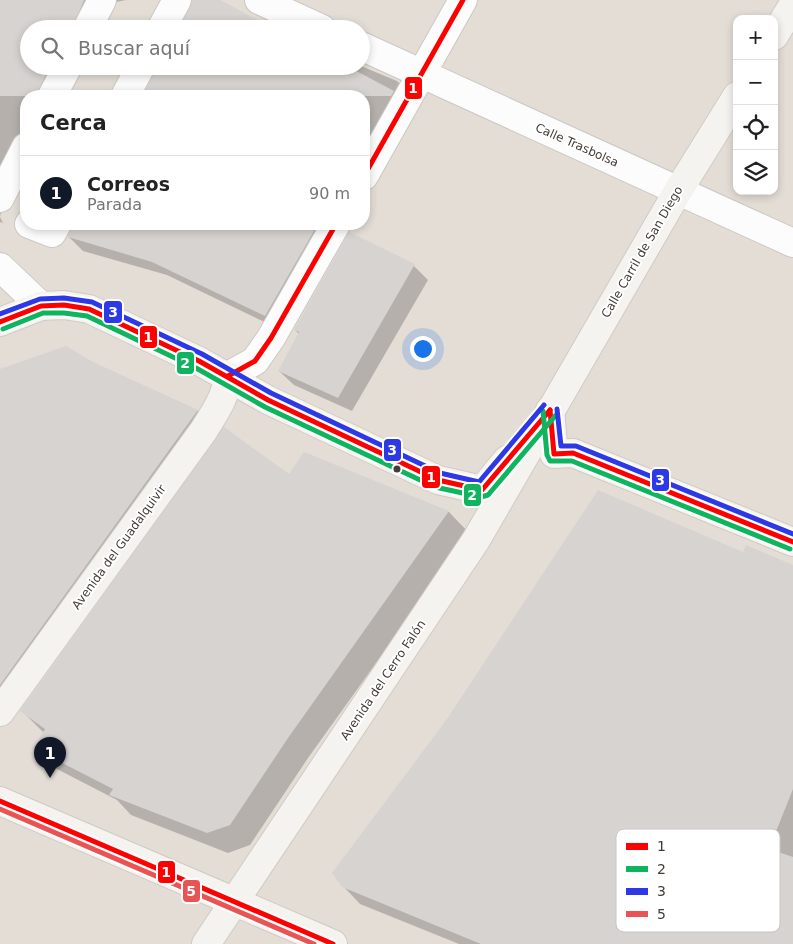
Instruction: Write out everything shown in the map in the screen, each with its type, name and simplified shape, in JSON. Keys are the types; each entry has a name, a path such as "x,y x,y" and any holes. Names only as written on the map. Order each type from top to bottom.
{"street":[{"path":"92,20 102,0"},
{"path":"166,20 176,0"},
{"path":"259,0 302,20"},
{"path":"370,165 463,0"},
{"path":"778,29 793,5"},
{"name":"Calle Trasbolsa","path":"370,50 793,243"},
{"path":"55,90 63,75"},
{"path":"128,90 136,75"},
{"name":"Calle Carril de San Diego","path":"550,410 678,191 733,102"},
{"path":"0,198 20,159"},
{"path":"0,212 20,220"},
{"path":"228,376 255,361 271,338 333,230"},
{"path":"0,267 41,306"},
{"path":"0,322 41,306 64,305 89,309 228,376 268,400 438,480 482,490 550,410"},
{"name":"Avenida del Guadalquivir","path":"0,712 204,430 222,402 227,389 228,376"},
{"path":"550,410 554,454 573,453 793,542"},
{"name":"Avenida del Cerro Falón","path":"206,944 476,540 550,410"},
{"path":"0,801 333,944"}],"shaded area":[{"path":"0,0 793,0 793,944 0,944"}],"building":[{"path":"0,0 84,0 76,20 20,20 20,75 46,75 39,90 20,90 20,96 0,96"},
{"path":"193,0 220,0 258,20 183,20"},
{"path":"152,75 364,75 394,91 391,96 370,96 370,90 146,90"},
{"path":"71,230 315,230 265,316 152,262 68,237"},
{"path":"349,232 415,264 338,398 278,371 299,332 294,330"},
{"path":"66,346 93,362 198,410 0,685 0,369"},
{"path":"224,427 289,474 304,452 449,511 288,738 230,825 207,833 109,795 113,789 33,748 45,729 20,711"},
{"path":"598,490 743,552 746,545 793,565 793,789 777,829 616,829 616,932 780,932 780,853 793,857 793,944 481,944 342,887 332,873 447,719"}],"transit line":[{"name":"1","path":"370,165 463,0"},
{"name":"1","path":"228,376 255,361 271,338 333,230"},
{"name":"3","path":"0,314 40,299 64,298 92,302 202,354 271,393 440,473 479,482 544,405"},
{"name":"1","path":"0,322 41,306 64,305 89,309 199,361 268,400 438,480 482,490 550,410"},
{"name":"2","path":"3,329 43,313 87,316 196,368 265,407 435,487 481,497 488,495 556,415"},
{"name":"3","path":"557,409 561,446 576,446 793,534"},
{"name":"1","path":"550,410 554,454 573,453 793,542"},
{"name":"2","path":"543,411 547,455 550,461 572,461 790,549"},
{"name":"1","path":"0,801 333,944"},
{"name":"5","path":"0,809 314,944"}],"place":[{"name":"Correos","path":"50,778"}]}
